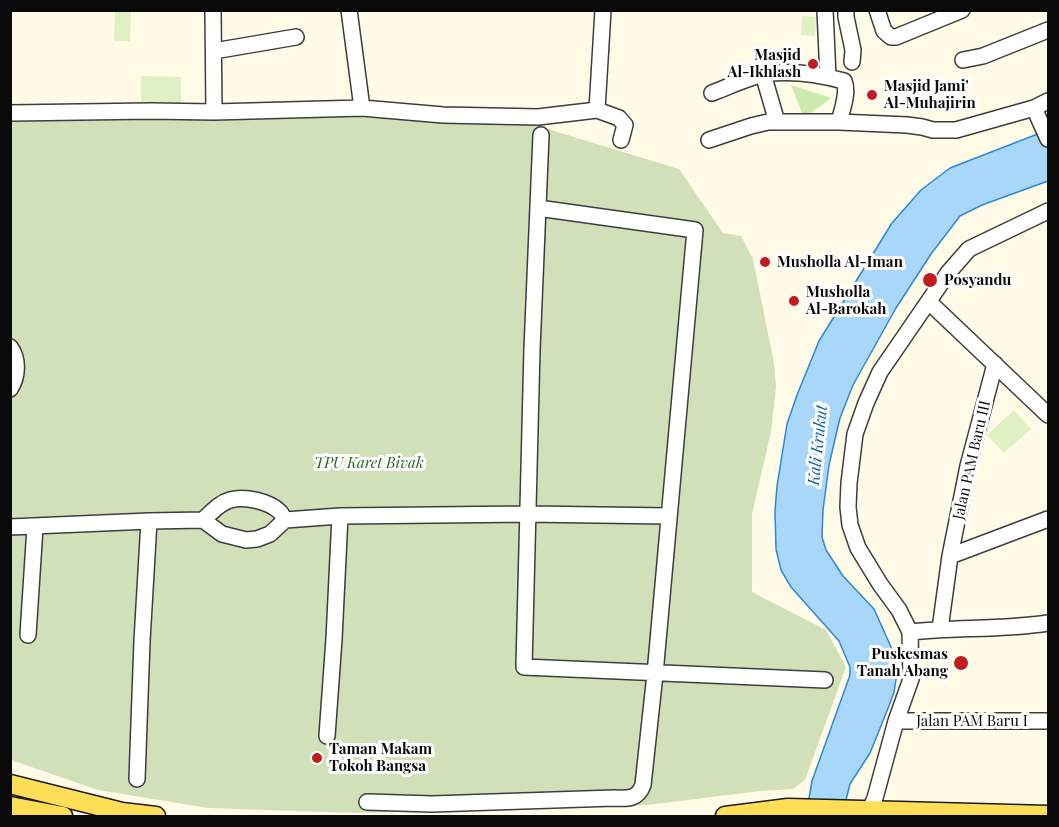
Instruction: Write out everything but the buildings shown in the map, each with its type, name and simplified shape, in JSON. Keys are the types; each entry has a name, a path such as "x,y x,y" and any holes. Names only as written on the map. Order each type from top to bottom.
{"main road":[{"path":"10,784 122,812 156,816"},
{"path":"10,806 63,816"},
{"path":"725,816 788,808 1048,815"}],"street":[{"path":"213,10 214,112"},
{"path":"349,10 362,108"},
{"path":"597,110 603,10"},
{"path":"825,10 828,77"},
{"path":"846,10 853,50 852,62"},
{"path":"877,10 884,31 891,37 896,37 962,10"},
{"path":"963,60 983,56 1048,30"},
{"path":"214,51 296,37"},
{"path":"763,74 777,122"},
{"path":"712,93 763,74 805,74 828,77 846,84 839,122"},
{"path":"709,140 768,122 839,122 907,125 944,131 956,130 1041,104 1041,123 1048,139"},
{"path":"10,113 214,112 362,108 443,115 538,117 597,110 613,115 622,121 625,125 621,140"},
{"path":"541,135 532,350 524,667 825,680"},
{"path":"367,802 432,804 630,799 637,796 643,785 695,230 538,208"},
{"path":"863,810 875,798 896,721 911,679 910,632 899,610 858,549 850,525 849,483 855,434 880,372 932,305 948,273 969,249 1048,211"},
{"path":"932,305 1048,415"},
{"path":"10,347 16,358 16,380 10,389"},
{"name":"Jalan PAM Baru III","path":"940,629 950,556 968,466 995,364"},
{"path":"203,520 218,506 230,500 245,499 270,506 280,512 285,520"},
{"path":"10,527 203,520 222,534 246,540 270,534 285,520 340,516 528,514 669,516"},
{"path":"327,736 340,516"},
{"path":"950,556 1048,519"},
{"path":"137,779 148,521"},
{"path":"28,635 35,527"},
{"path":"910,632 1030,626 1048,623"},
{"name":"Jalan PAM Baru I","path":"896,721 1048,721"}],"green space":[{"path":"115,11 131,11 130,41 114,41"},
{"path":"802,16 816,17 815,36 801,35"},
{"path":"141,76 181,77 181,105 141,105"},
{"path":"791,85 831,98 804,118"},
{"name":"TPU Karet Bivak","path":"11,116 370,116 512,121 541,127 679,169 723,233 741,236 753,259 774,363 776,387 771,432 752,514 752,592 826,630 846,667 805,780 793,789 647,805 355,813 208,808 98,790 11,760"},
{"path":"1014,410 1031,429 1004,453 987,435"}],"water":[{"name":"Kali Krukut","path":"1048,130 1048,181 982,205 960,216 931,254 896,308 853,385 840,418 829,465 822,537 826,550 843,576 874,609 896,658 897,674 894,692 870,753 850,784 842,816 806,816 812,781 850,675 850,667 839,641 791,587 781,570 776,549 777,486 787,424 797,395 819,341 892,223 921,190 950,168"}],"place":[{"name":"Masjid Al-Ikhlash","path":"813,64"},
{"name":"Masjid Jami' Al-Muhajirin","path":"872,95"},
{"name":"Musholla Al-Iman","path":"765,262"},
{"name":"Posyandu","path":"930,280"},
{"name":"Musholla Al-Barokah","path":"794,301"},
{"name":"Puskesmas Tanah Abang","path":"961,663"},
{"name":"Taman Makam Tokoh Bangsa","path":"317,758"}]}
